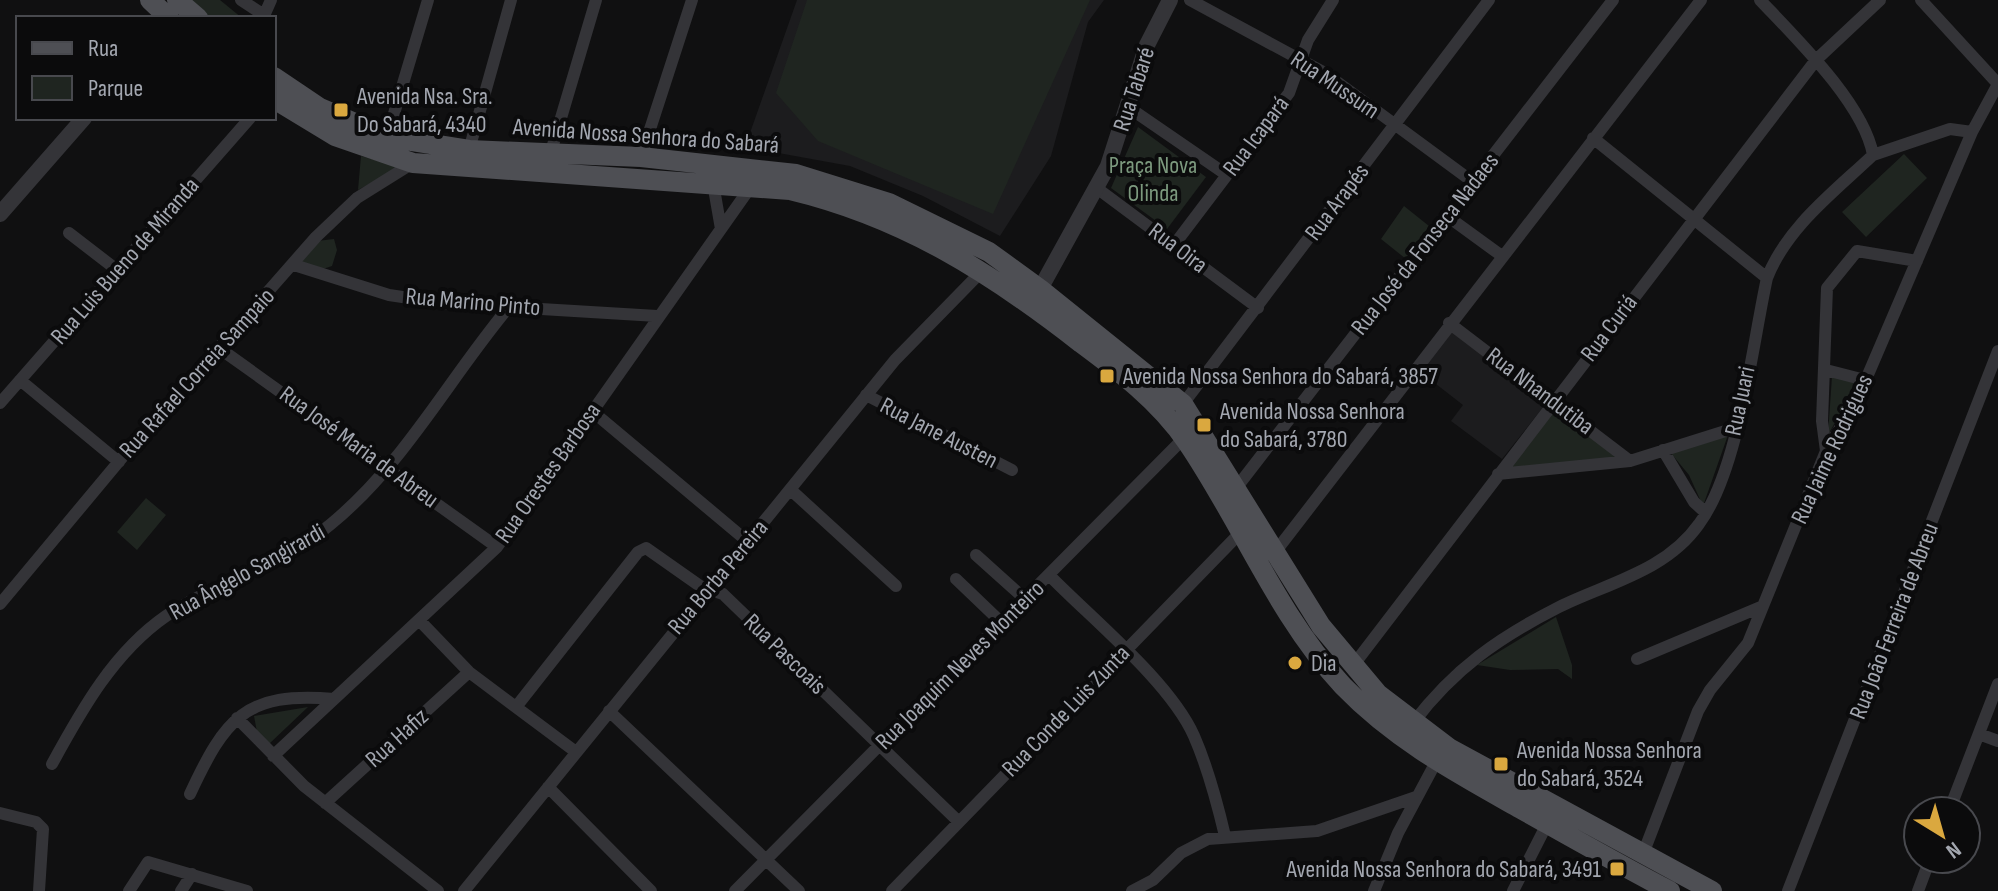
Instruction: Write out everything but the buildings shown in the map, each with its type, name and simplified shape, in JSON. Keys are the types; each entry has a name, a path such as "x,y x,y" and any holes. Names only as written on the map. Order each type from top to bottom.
{"main road":[{"path":"150,0 182,13"},
{"name":"Avenida Nossa Senhora do Sabará","path":"276,78 320,108 387,137 469,150 641,157 739,165 839,185 940,226 989,252 1135,384 1184,438 1276,592 1340,682 1394,732 1436,762 1643,854 1712,891"},
{"name":"Avenida Nossa Senhora do Sabará","path":"276,100 335,136 413,163 752,185 826,199 931,240 982,271 1036,297 1183,404 1321,626 1352,667 1413,723 1511,793 1547,824 1648,886 1670,891"}],"street":[{"path":"241,0 263,16"},
{"path":"387,137 428,0"},
{"path":"469,150 511,0"},
{"path":"550,155 596,0"},
{"path":"641,157 692,0"},
{"name":"Rua Tabaré","path":"1036,297 1098,189 1147,45 1170,0"},
{"name":"Rua Mussum","path":"1190,0 1325,73 1473,182"},
{"name":"Rua Icapará","path":"1174,245 1289,93 1312,32 1333,0"},
{"name":"Rua Arapés","path":"1183,404 1489,0"},
{"name":"Rua José da Fonseca Nadaes","path":"1237,487 1613,0"},
{"path":"1276,551 1701,0"},
{"path":"1760,0 1816,60 1868,131 1873,155 1950,129 1972,132"},
{"name":"Rua Curiá","path":"1352,667 1816,60 1880,0"},
{"path":"1921,0 1998,84"},
{"name":"Rua Jaime Rodrigues","path":"1643,854 1703,700 1742,652 1826,451 1865,380 1972,132 1998,84"},
{"path":"1128,107 1227,175"},
{"path":"0,214 82,120"},
{"name":"Rua Luis Bueno de Miranda","path":"0,403 248,120"},
{"path":"1593,138 1767,278"},
{"name":"Rua Juari","path":"1413,723 1448,680 1470,660 1559,608 1667,557 1693,533 1706,513 1725,468 1767,278 1785,243 1805,219 1873,155"},
{"name":"Rua Rafael Correia Sampaio","path":"0,604 119,462 338,213 413,163"},
{"path":"713,183 721,229"},
{"name":"Rua Orestes Barbosa","path":"273,756 497,547 752,185"},
{"name":"Rua Oira","path":"1098,189 1258,308"},
{"path":"1447,216 1502,256"},
{"path":"69,233 117,270"},
{"path":"1826,451 1822,421 1826,295 1831,280 1857,251 1917,261"},
{"name":"Rua Marino Pinto","path":"294,265 389,295 508,308 635,312 657,316"},
{"name":"Rua Borba Pereira","path":"468,886 747,541 792,491 866,395 982,271"},
{"name":"Rua Ângelo Sangirardi","path":"52,764 81,710 137,640 190,603 306,543 332,524 391,468 508,308"},
{"name":"Rua Nhandutiba","path":"1449,323 1630,461"},
{"name":"Rua José Maria de Abreu","path":"219,348 391,468 497,547"},
{"name":"Rua João Ferreira de Abreu","path":"1788,891 1998,351"},
{"path":"1826,370 1865,380"},
{"path":"20,380 119,462"},
{"name":"Rua Jane Austen","path":"866,395 1012,470"},
{"path":"592,411 747,541"},
{"path":"1498,474 1630,461 1735,428"},
{"name":"Rua Joaquim Neves Monteiro","path":"735,891 1184,438"},
{"path":"1663,450 1694,502 1706,513"},
{"path":"792,491 896,586"},
{"name":"Rua Conde Luis Zunta","path":"892,891 1241,532"},
{"name":"Rua Pascoais","path":"516,707 642,549 651,549 723,594 959,822"},
{"path":"976,555 1026,600"},
{"path":"1050,576 1168,695 1190,728 1214,792 1225,836"},
{"path":"956,579 1003,624"},
{"path":"1637,659 1763,606"},
{"path":"420,621 469,672 576,752"},
{"name":"Rua Hafiz","path":"325,803 469,672"},
{"path":"1955,795 1998,684"},
{"path":"190,794 210,752 237,718 281,698 334,699"},
{"path":"609,711 799,891"},
{"path":"237,718 325,803 438,891"},
{"path":"1979,734 1998,741"},
{"path":"1374,891 1416,797 1436,762"},
{"path":"548,787 651,891"},
{"path":"1141,890 1190,847 1225,836 1317,831 1416,797"},
{"path":"0,813 36,822 43,834 39,891"},
{"path":"1513,891 1547,824"},
{"path":"129,891 148,862 247,891"},
{"path":"181,891 192,874"},
{"path":"468,886 481,891"}],"shaded area":[{"path":"797,0 1104,0 1088,22 1051,156 1000,236 923,196 850,166 745,147"},
{"path":"1450,329 1548,401 1502,459 1451,421 1463,405 1418,370"}],"green space":[{"path":"185,0 220,0 240,16 205,16"},
{"path":"807,0 1090,0 993,214 818,141 776,93"},
{"name":"Praça Nova Olinda","path":"1138,127 1206,177 1167,229 1111,188"},
{"path":"1904,154 1927,178 1866,237 1842,212"},
{"path":"361,156 400,167 358,190"},
{"path":"1404,206 1429,226 1406,259 1381,239"},
{"path":"334,239 337,250 332,266 317,271 299,262 317,241"},
{"path":"1832,376 1857,383 1828,435"},
{"path":"1554,407 1618,459 1508,469"},
{"path":"1728,435 1703,506 1689,475 1670,452"},
{"path":"146,498 166,515 137,550 117,532"},
{"path":"1556,617 1572,665 1572,679 1558,669 1510,670 1477,665"},
{"path":"308,707 269,744 257,732 254,716"}],"place":[{"name":"Avenida Nsa. Sra. Do Sabará, 4340","path":"341,110"},
{"name":"Avenida Nossa Senhora do Sabará, 3857","path":"1107,376"},
{"name":"Avenida Nossa Senhora do Sabará, 3780","path":"1204,425"},
{"name":"Dia","path":"1295,663"},
{"name":"Avenida Nossa Senhora do Sabará, 3524","path":"1501,764"},
{"name":"Avenida Nossa Senhora do Sabará, 3491","path":"1617,869"}]}
